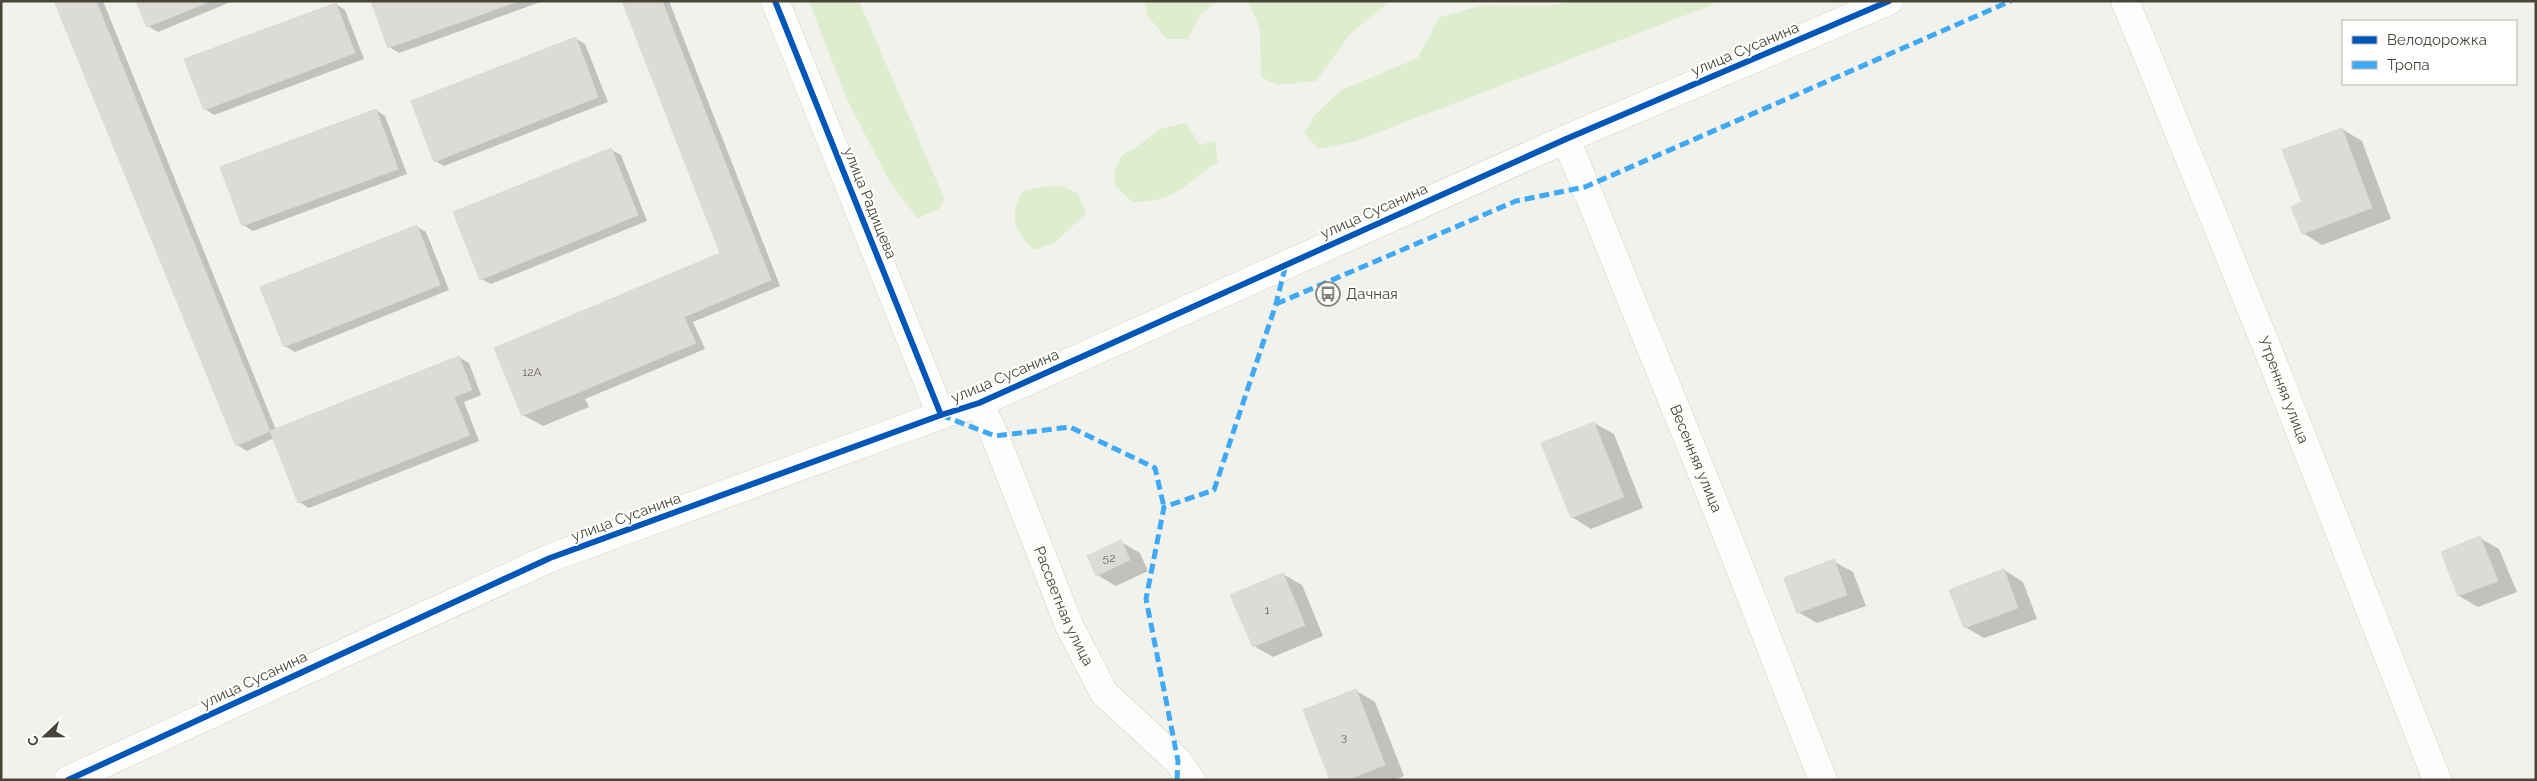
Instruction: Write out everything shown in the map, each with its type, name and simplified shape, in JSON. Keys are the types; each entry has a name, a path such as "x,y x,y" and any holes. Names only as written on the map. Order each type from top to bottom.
{"street":[{"name":"улица Радищева","path":"775,1 942,415"},
{"name":"улица Сусанина","path":"68,780 550,558 942,415 979,404 1566,138 1889,1"},
{"name":"Утренняя улица","path":"2125,1 2269,354 2437,780"},
{"name":"Весенняя улица","path":"1566,138 1824,780"},
{"name":"Рассветная улица","path":"979,404 995,436 1069,625 1104,693 1178,761 1191,780"}],"green space":[{"path":"809,1 859,1 944,198 939,210 917,218 889,180 848,102"},
{"path":"1145,1 1219,1 1200,14 1188,39 1167,39 1147,15"},
{"path":"1246,1 1390,1 1350,34 1316,81 1277,85 1261,77 1260,29 1249,3"},
{"path":"1574,1 1714,1 1712,5 1353,142 1319,149 1304,133 1314,116 1341,90 1418,58 1439,17 1485,5 1548,6"},
{"path":"1186,123 1200,145 1215,140 1218,162 1170,195 1160,199 1132,202 1115,186 1114,172 1122,155 1138,146 1160,129"},
{"path":"1062,186 1078,194 1086,213 1056,242 1034,250 1022,236 1015,222 1018,199 1023,191"}],"building":[{"path":"54,1 96,1 270,431 236,446"},
{"path":"136,1 211,1 147,27"},
{"path":"371,1 519,1 388,48"},
{"path":"622,1 662,1 771,280 684,317 696,343 570,396 542,328 720,253"},
{"path":"336,3 355,53 204,110 184,59"},
{"path":"576,37 598,97 434,162 411,101"},
{"path":"376,109 398,169 242,226 220,167"},
{"path":"2342,128 2372,208 2302,234 2291,207 2302,202 2282,150"},
{"path":"611,148 638,215 480,280 453,212"},
{"path":"417,225 440,285 284,347 260,287"},
{"path":"542,328 570,396 522,416 494,348"},
{"path":"459,356 472,390 454,397 470,435 298,503 270,431"},
{"path":"1594,422 1624,497 1571,518 1541,443"},
{"path":"2480,536 2498,581 2458,596 2441,552"},
{"path":"1121,540 1130,560 1096,576 1087,556"},
{"path":"1834,559 1847,595 1797,613 1784,578"},
{"path":"2004,569 2018,608 1964,628 1949,590"},
{"path":"1283,573 1305,625 1253,647 1230,595"},
{"path":"1356,689 1385,765 1347,780 1330,780 1303,710"}],"marked path":[{"path":"1276,304 1516,201 1585,187 2011,1"},
{"path":"1177,780 1178,761 1146,599 1164,507 1214,490 1276,304 1286,264"},
{"path":"941,415 995,436 1070,427 1155,468 1164,507"}],"cycle path":[{"path":"775,1 941,415"},
{"path":"68,780 550,558 941,415 979,403 1566,139 1889,1"}],"place":[{"name":"Дачная","path":"1328,294"}]}
